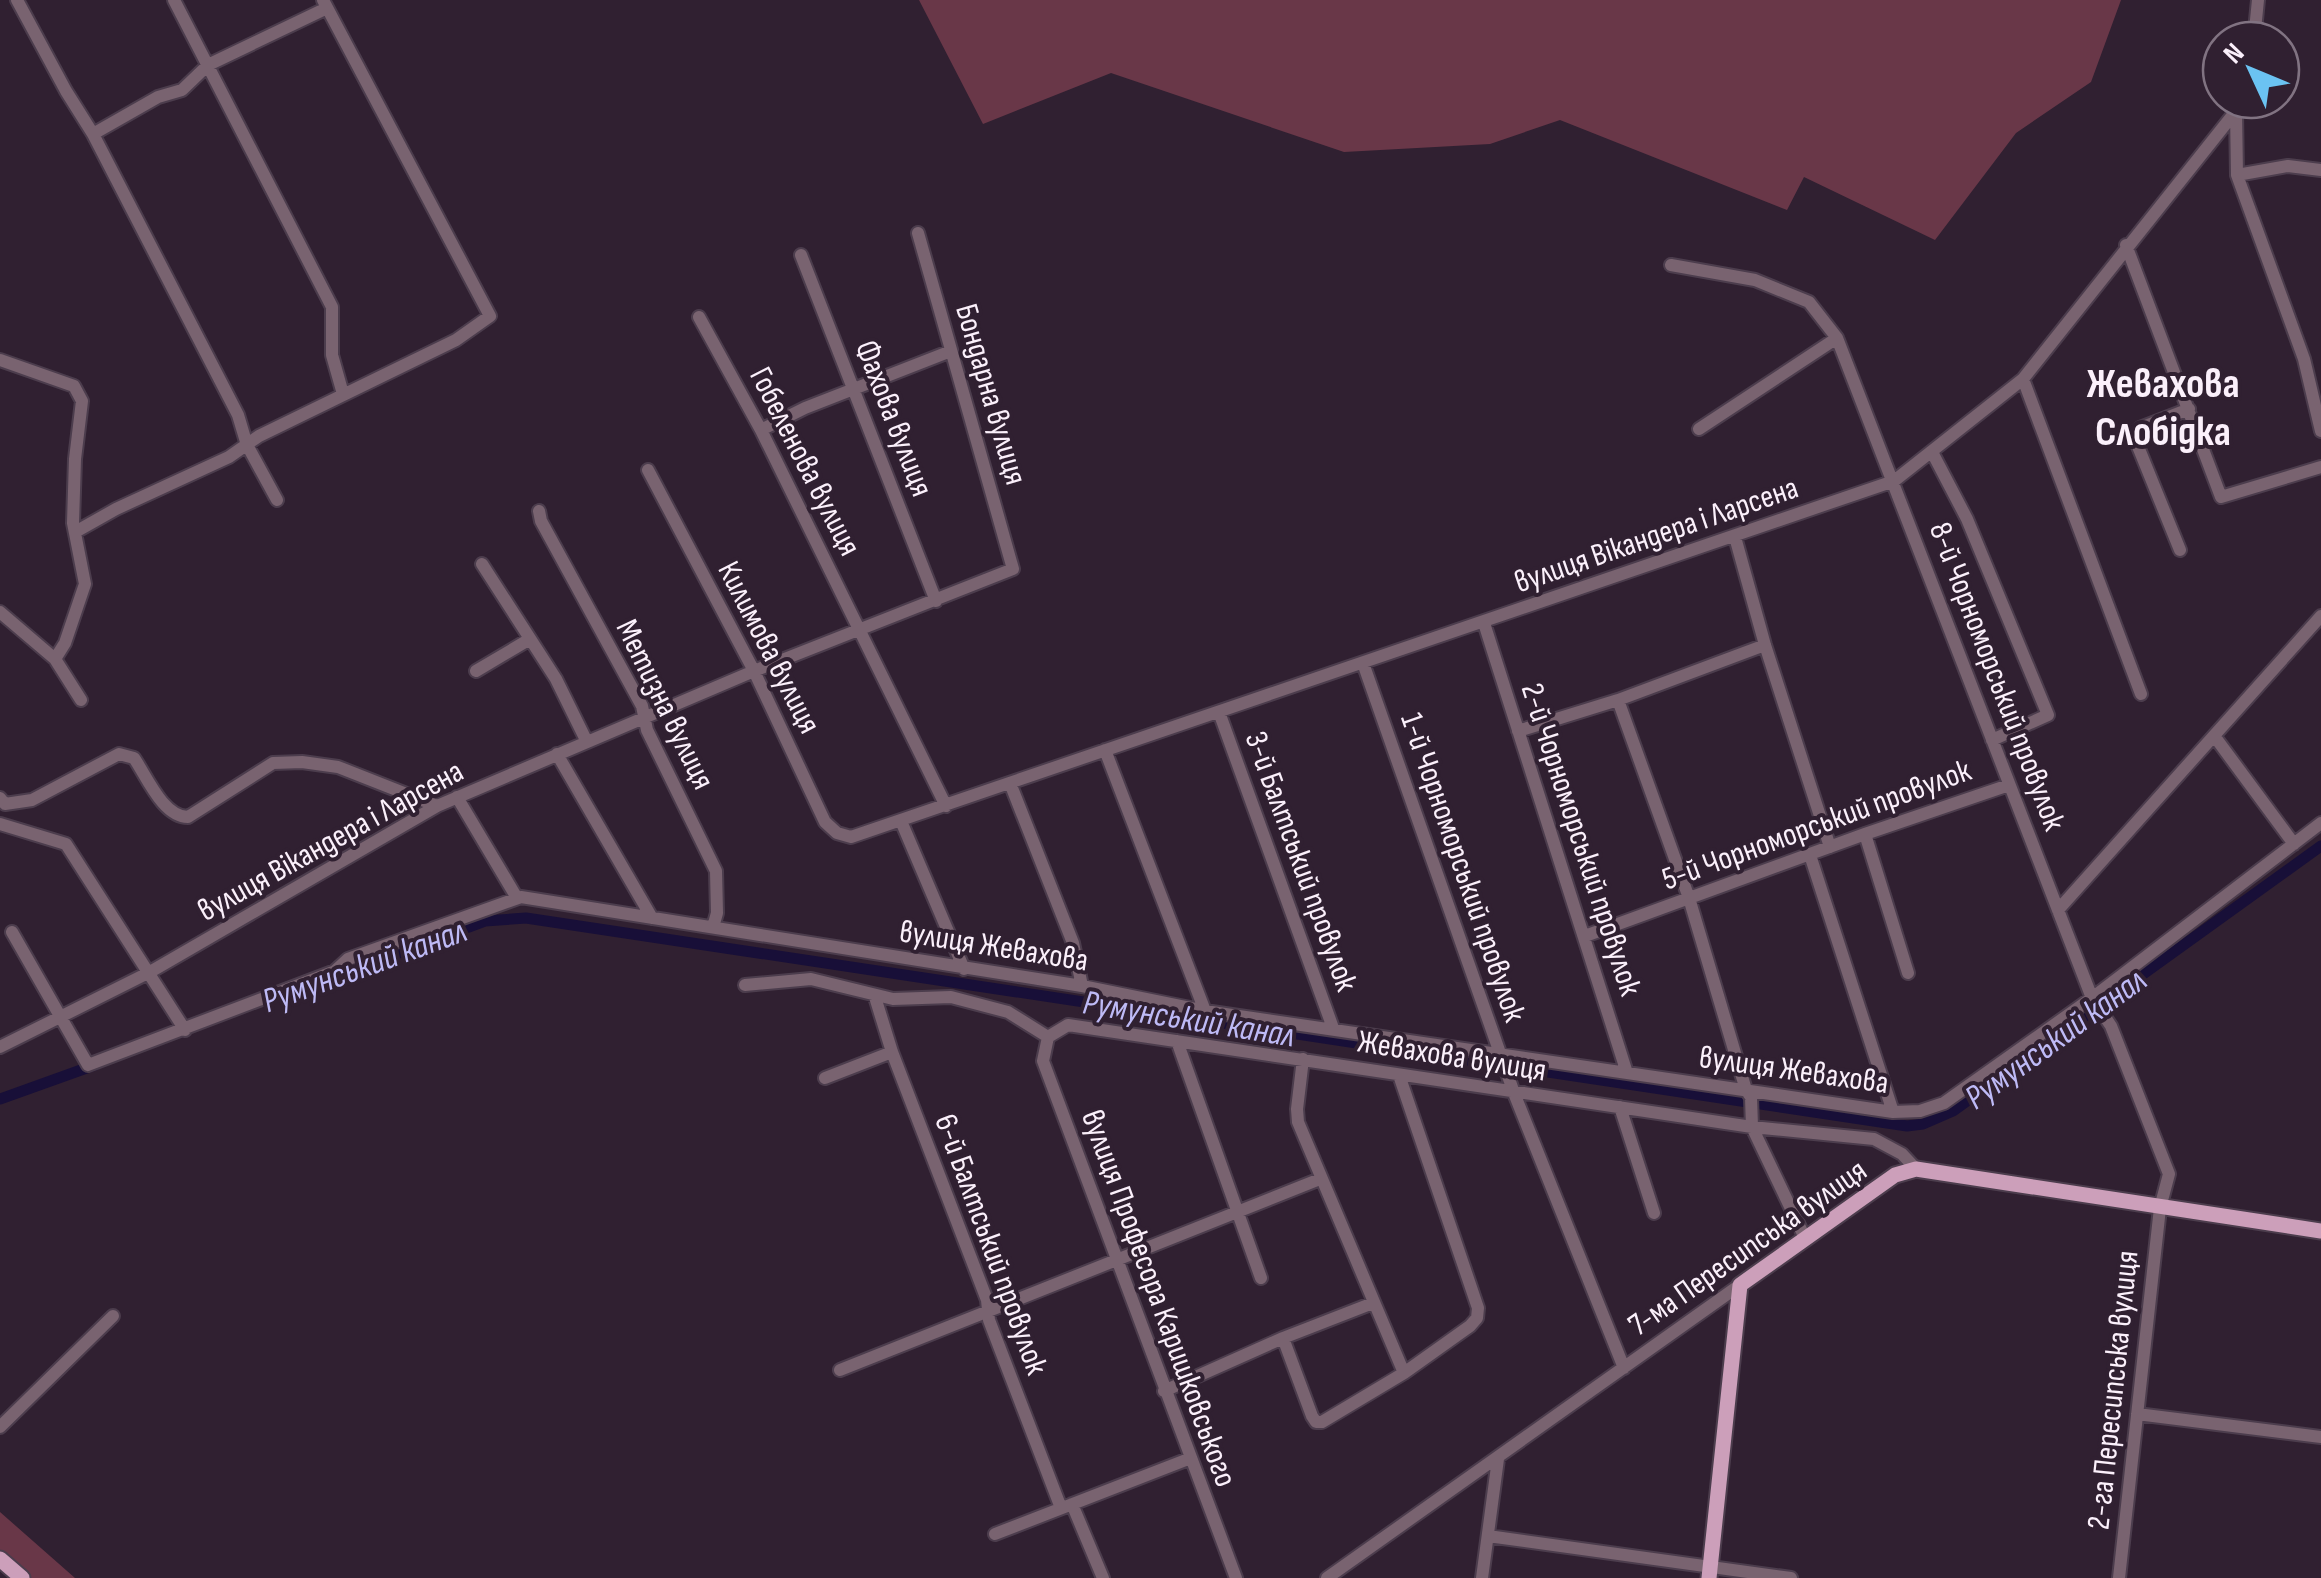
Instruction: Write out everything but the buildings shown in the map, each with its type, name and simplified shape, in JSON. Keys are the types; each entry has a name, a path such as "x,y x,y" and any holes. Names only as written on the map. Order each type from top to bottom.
{"main road":[{"name":"7-ма Пересипська вулиця","path":"1740,1285 1895,1175 1916,1169 2321,1231"},
{"path":"1710,1573 1740,1285"},
{"path":"0,1559 22,1578"}],"street":[{"path":"18,0 66,91 94,134 238,415 247,445 277,500"},
{"path":"174,0 332,308 332,355 343,394"},
{"path":"77,531 456,340 490,316 325,4 208,65 182,90 158,98 94,134"},
{"name":"вулиця Вікандера і Ларсена","path":"852,837 1894,481 2023,379 2227,120"},
{"path":"2238,120 2237,176 2304,359 2321,432"},
{"path":"2237,176 2288,166 2321,170"},
{"name":"Бондарна вулиця","path":"918,233 1014,569"},
{"path":"2126,246 2221,497 2321,466"},
{"name":"Фахова вулиця","path":"801,255 936,602"},
{"name":"8-й Чорноморський провулок","path":"1671,265 1755,280 1809,302 1837,338 2092,998 2112,1026 2169,1174 2160,1208"},
{"name":"Гобеленова вулиця","path":"698,317 761,430 862,631"},
{"path":"1699,429 1837,338"},
{"path":"761,430 854,388 951,351"},
{"path":"0,360 74,386 82,401 73,523 85,584 65,644 55,659"},
{"path":"2023,379 2141,694"},
{"path":"2180,550 2135,438 2140,428 2189,409"},
{"path":"1932,452 1967,519 2048,715 1992,740"},
{"name":"Килимова вулиця","path":"648,470 754,671 826,822 836,833 852,837"},
{"name":"Метизна вулиця","path":"539,511 642,706 647,730 716,871 717,913 713,927"},
{"path":"1735,537 1830,847"},
{"path":"482,564 556,679 587,742"},
{"name":"вулиця Вікандера і Ларсена","path":"0,1047 150,972 436,806 754,671 1014,569"},
{"path":"0,612 55,659 81,700"},
{"path":"2058,910 2321,616"},
{"name":"2-й Чорноморський провулок","path":"1484,623 1627,1073"},
{"path":"862,631 946,806"},
{"path":"476,671 530,638"},
{"path":"1518,731 1618,700 1765,644"},
{"name":"1-й Чорноморський провулок","path":"1363,663 1513,1090 1624,1368"},
{"path":"1618,700 1689,898 1748,1094 1752,1124 1805,1238"},
{"name":"3-й Балтський провулок","path":"1219,712 1333,1028"},
{"path":"2215,737 2294,844"},
{"path":"1105,750 1205,1011"},
{"path":"0,798 6,804 32,800 119,754 126,754 134,758 169,811 179,817 188,817 273,763 338,767 436,806"},
{"path":"557,754 652,918"},
{"path":"1010,782 1072,943 1082,986"},
{"name":"5-й Чорноморський провулок","path":"1585,936 2009,785"},
{"path":"457,797 516,898"},
{"path":"901,821 964,969"},
{"path":"2092,998 2321,823"},
{"path":"0,824 66,844 185,1030"},
{"path":"1864,834 1908,973"},
{"path":"1810,855 1893,1112"},
{"name":"вулиця Жевахова","path":"60,1018 88,1065 335,971 348,959 516,898 1082,986 1205,1011 1333,1028 1503,1059 1893,1112 1920,1111 1944,1103 2092,998"},
{"path":"12,932 60,1018"},
{"path":"745,986 811,979 851,986 893,1000 951,998 1008,1012 1048,1036"},
{"name":"6-й Балтський провулок","path":"874,996 988,1310 1067,1506 1103,1578"},
{"name":"Жевахова вулиця","path":"1048,1036 1068,1025 1620,1107 1874,1139 1890,1146 1916,1169"},
{"name":"вулиця Професора Каришковського","path":"1048,1036 1043,1060 1236,1578"},
{"path":"1177,1040 1261,1278"},
{"path":"825,1078 892,1052"},
{"path":"1303,1059 1296,1108 1298,1122 1404,1373"},
{"path":"1282,1338 1316,1422 1322,1422 1404,1373 1477,1318 1478,1308 1399,1074"},
{"path":"1620,1107 1654,1213"},
{"path":"840,1370 1320,1179"},
{"name":"2-га Пересипська вулиця","path":"2119,1578 2160,1208"},
{"name":"7-ма Пересипська вулиця","path":"1328,1578 1740,1285"},
{"path":"1164,1391 1282,1338 1374,1304"},
{"path":"0,1427 113,1316"},
{"path":"2136,1414 2321,1437"},
{"path":"995,1534 1190,1458"},
{"path":"1482,1578 1498,1459"},
{"path":"1488,1536 1710,1573 1791,1578"}],"shaded area":[{"path":"919,0 2121,0 2091,82 2016,133 1935,240 1804,177 1787,210 1560,120 1490,144 1344,152 1111,73 983,124"},
{"path":"0,1512 75,1578 31,1578 0,1550"}],"waterway":[{"name":"Румунський канал","path":"328,979 485,921 526,918 1907,1126 1923,1124 1953,1111 2321,846"},
{"name":"Румунський канал","path":"0,1099 95,1065"}],"district":[{"name":"Жевахова Слобідка","path":"2163,406"}]}
